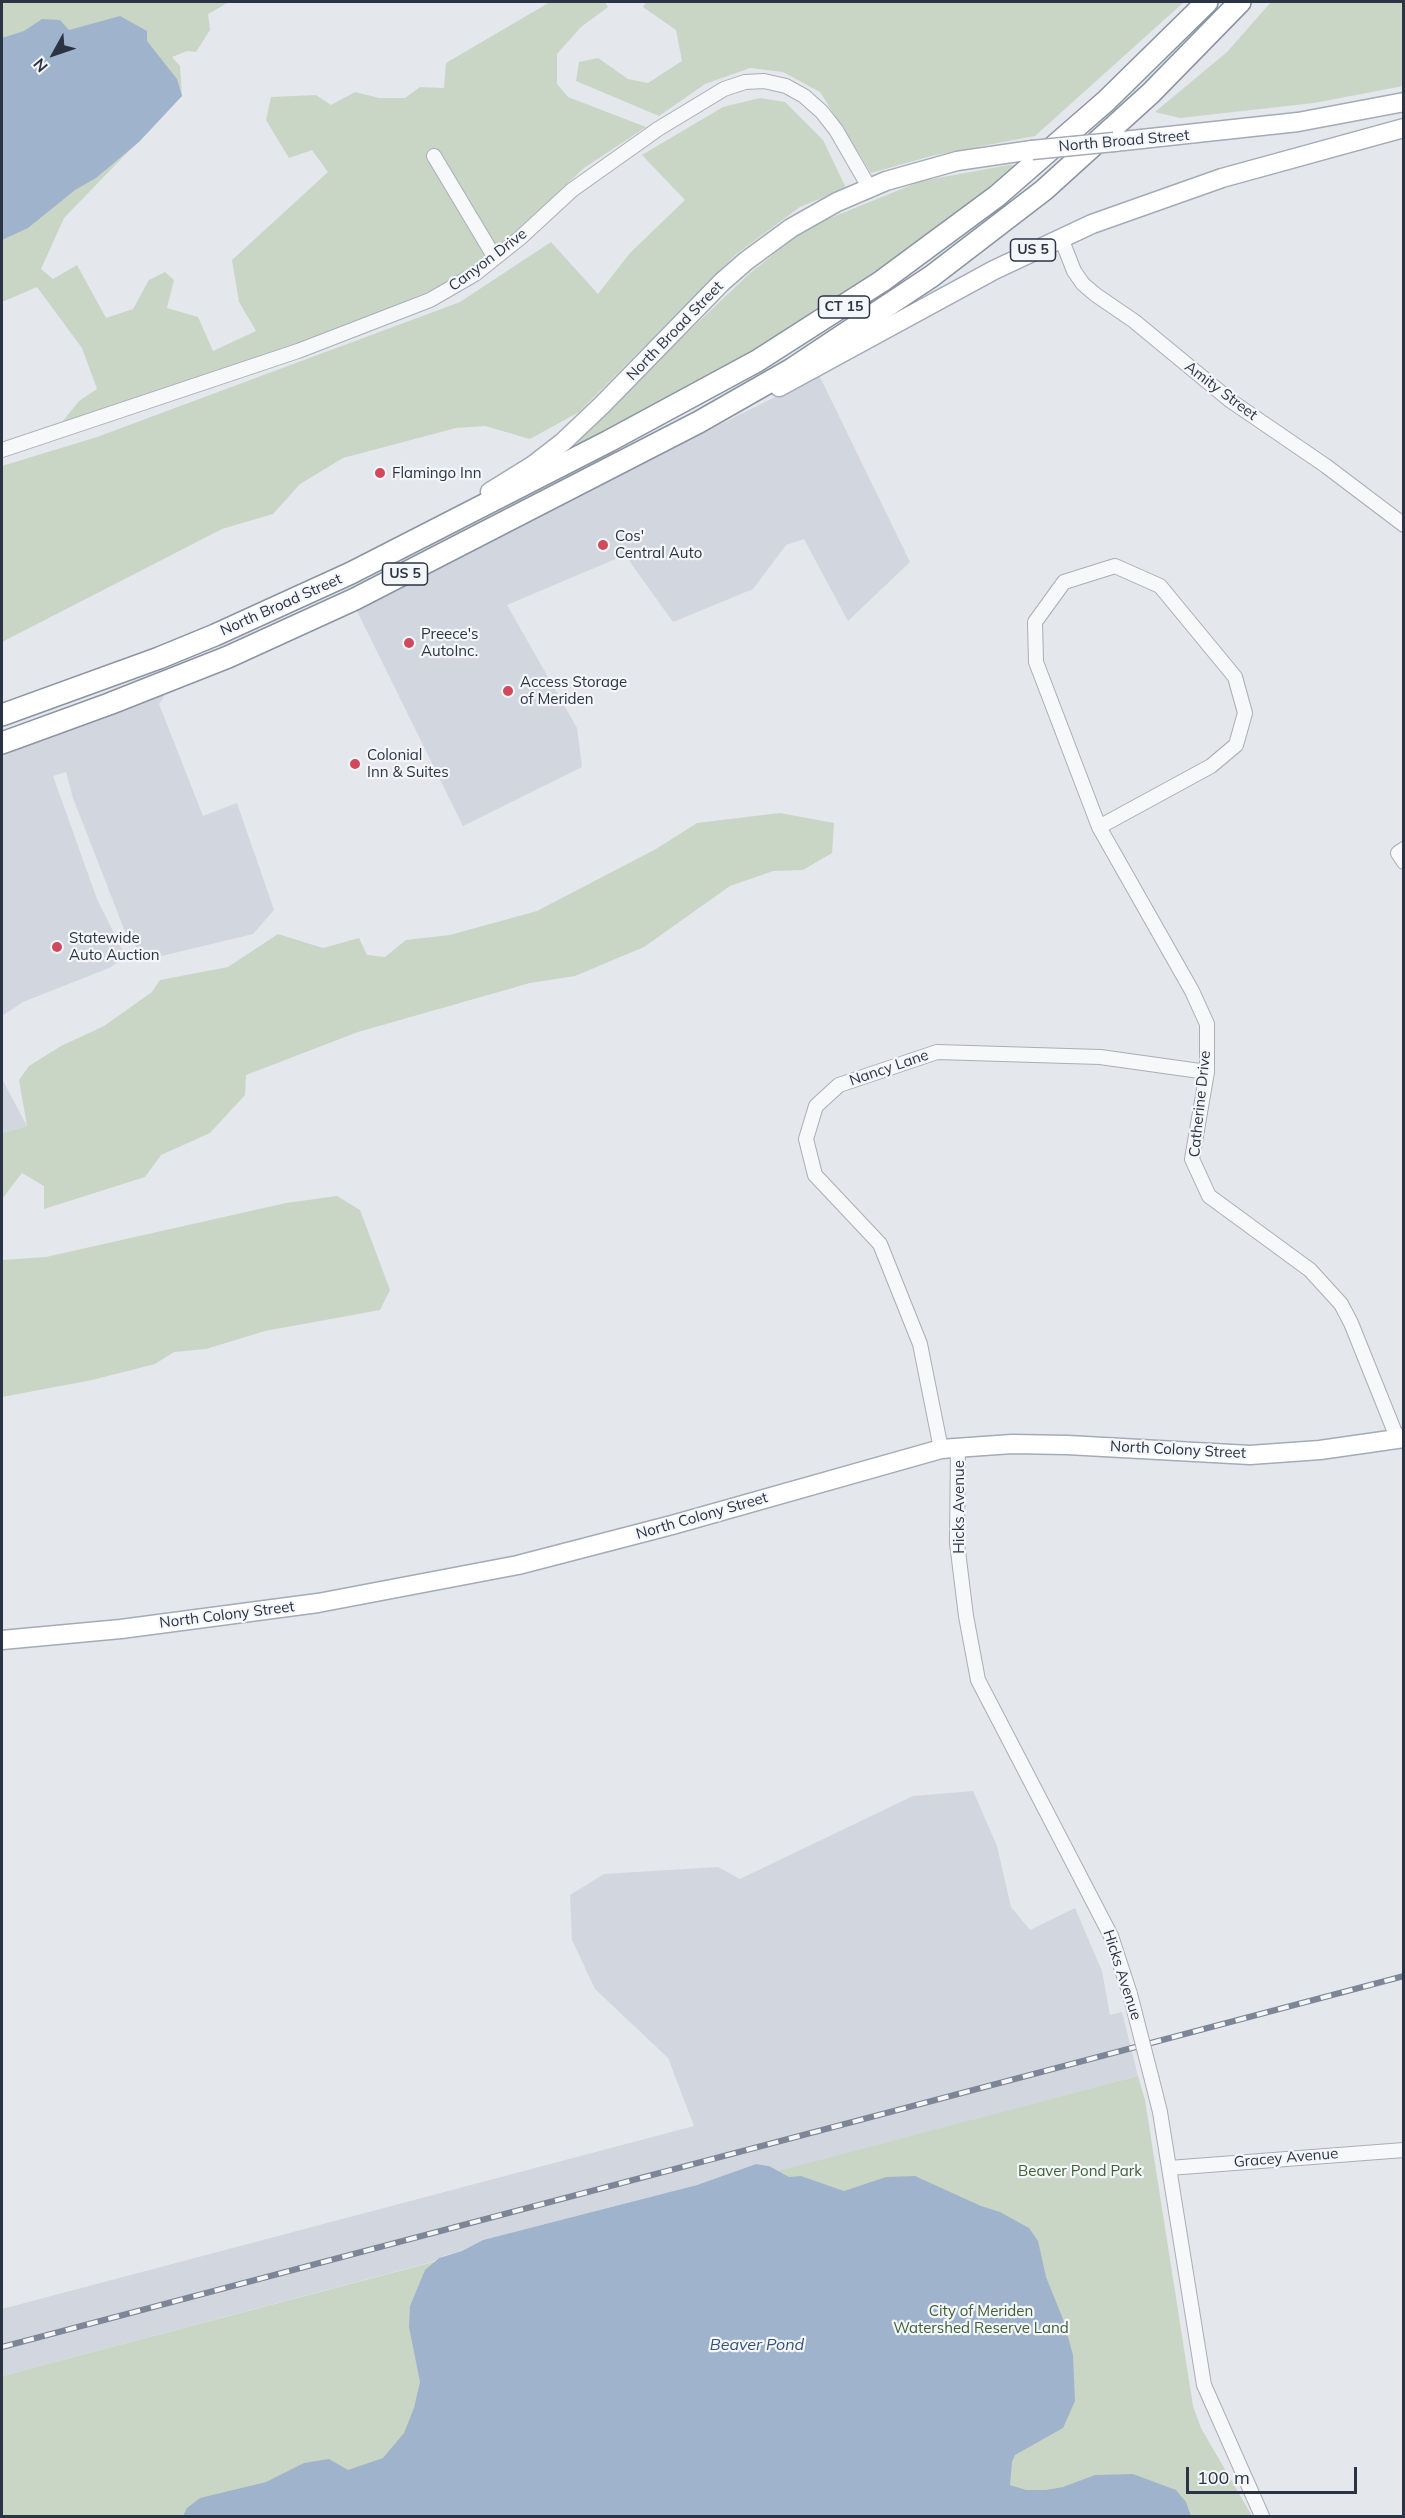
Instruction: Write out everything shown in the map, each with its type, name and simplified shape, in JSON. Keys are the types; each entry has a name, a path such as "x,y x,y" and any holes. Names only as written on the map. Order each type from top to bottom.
{"highway":[{"name":"CT 15","path":"428,535 728,378 807,331 874,286 970,217 1049,153 1136,74 1206,2"},
{"name":"CT 15","path":"743,398 807,360 878,313 932,276 1015,213 1125,118 1240,2"},
{"name":"North Broad Street","path":"4,735 206,666 332,610 428,563 743,398"},
{"name":"North Broad Street","path":"2,715 215,635 428,535"}],"main road":[{"name":"North Broad Street","path":"428,535 458,509 527,470 563,442 709,294 746,261 804,220 869,187 943,165 1032,150 1254,128 1334,116 1404,102"},
{"path":"1334,116 1342,146"},
{"name":"North Broad Street","path":"743,398 774,390 994,270 1118,214 1187,190 1404,128"},
{"name":"North Colony Street","path":"3,1640 121,1629 318,1603 518,1565 950,1448 1012,1444 1067,1444 1250,1455 1329,1449 1401,1439"}],"street":[{"name":"Canyon Drive","path":"2,450 288,354 404,311 454,288 495,258 595,172 663,126 724,89 745,82 764,81 786,86 804,96 822,112 836,130 869,187"},
{"path":"434,156 495,258"},
{"name":"Amity Street","path":"1061,238 1074,271 1083,284 1096,295 1134,321 1231,401 1326,466 1404,525"},
{"name":"Catherine Drive","path":"1099,827 1211,766 1236,745 1245,713 1235,677 1160,586 1115,566 1064,582 1035,622 1036,662 1099,827 1192,991 1207,1024 1206,1072 1192,1159 1209,1196 1310,1270 1341,1304 1401,1439"},
{"name":"Nancy Lane","path":"950,1448 920,1344 880,1244 815,1175 806,1139 816,1106 839,1084 937,1052 1100,1057 1206,1072"},
{"name":"Hicks Avenue","path":"950,1448 957,1543 966,1616 978,1680 1111,1936 1130,1994 1152,2080 1169,2168 1204,2385 1262,2517"},
{"name":"Gracey Avenue","path":"1169,2168 1404,2150"}],"shaded area":[{"path":"819,375 910,562 848,621 804,539 786,545 753,589 673,622 625,555 507,605 577,728 582,767 463,826 355,607"},
{"path":"166,693 159,704 203,816 237,803 274,910 253,934 145,960 124,929 73,798 66,772 53,776 97,899 126,957 109,968 23,1002 2,1016 2,756"},
{"path":"2,1079 27,1126 2,1133"},
{"path":"973,1791 997,1846 1011,1907 1030,1930 1075,1908 1102,1971 1110,2015 1122,2012 1138,2076 777,2172 769,2166 756,2164 697,2185 483,2240 432,2262 2,2376 2,2309 694,2126 668,2058 595,1989 572,1940 570,1895 604,1874 718,1867 740,1879 913,1796"}],"green space":[{"path":"2,2 229,2 208,14 210,30 196,52 187,51 172,57 180,66 182,96 64,218 41,269 53,279 77,265 106,318 133,309 149,280 165,272 174,280 167,308 198,317 213,351 256,331 239,302 232,260 328,172 312,150 289,158 266,120 271,97 316,95 331,105 355,92 379,98 405,98 420,87 444,88 446,63 550,2 605,2 608,7 581,27 557,54 557,84 568,97 646,127 584,168 488,257 435,289 312,339 175,387 62,422 79,401 97,389 82,348 37,287 2,302"},
{"path":"646,2 1184,2 1035,136 935,155 871,173 820,92 783,72 750,68 705,84 659,116 576,81 579,62 598,58 628,79 648,83 682,61 676,30 643,7"},
{"path":"1271,2 1403,2 1403,86 1314,103 1180,118 1155,112 1227,52"},
{"path":"760,98 785,102 823,140 846,188 800,207 735,255 579,412 530,439 485,426 456,428 343,458 300,484 273,514 222,529 2,642 2,466 97,437 460,302 551,242 598,294 630,253 685,200 642,155 723,107"},
{"path":"1018,165 876,275 789,332 658,407 580,445 574,440 748,275 806,228 921,181"},
{"path":"780,813 834,823 832,853 803,870 773,871 730,886 644,947 575,976 530,983 358,1032 246,1075 245,1095 210,1133 161,1155 145,1177 44,1209 44,1186 22,1173 2,1199 2,1133 27,1126 19,1080 29,1066 61,1046 104,1026 152,992 160,980 228,967 278,934 323,948 359,938 367,955 385,957 406,940 450,935 537,911 656,849 697,823"},
{"path":"337,1196 360,1210 390,1290 380,1310 265,1331 206,1349 174,1352 155,1364 92,1380 2,1397 2,1260 46,1257 286,1203"},
{"name":"Beaver Pond","path":"1138,2076 1145,2100 1193,2406 1201,2428 1252,2516 2,2516 2,2376"}],"water":[{"path":"120,16 147,31 147,41 177,79 182,96 139,142 96,178 75,190 28,228 2,240 2,38 24,31 42,19 60,20 69,30"},
{"name":"Beaver Pond","path":"756,2164 769,2166 789,2177 801,2176 844,2191 886,2177 915,2176 981,2206 1000,2212 1029,2228 1038,2241 1046,2277 1063,2319 1073,2355 1075,2401 1063,2428 1015,2455 1012,2462 1010,2485 1026,2490 1046,2490 1063,2487 1095,2475 1133,2474 1176,2490 1186,2502 1191,2516 183,2516 187,2508 200,2498 266,2482 304,2463 329,2459 348,2470 383,2458 404,2433 414,2408 420,2382 409,2327 410,2306 425,2270 439,2258 462,2251 483,2240 697,2185"}],"railway":[{"path":"2,2347 1404,1976"}],"place":[{"name":"Flamingo Inn","path":"380,473"},
{"name":"Cos' Central Auto","path":"603,545"},
{"name":"Preece's AutoInc.","path":"409,643"},
{"name":"Access Storage of Meriden","path":"508,691"},
{"name":"Colonial Inn & Suites","path":"355,764"},
{"name":"Statewide Auto Auction","path":"57,947"}],"park label":[{"name":"Beaver Pond Park","path":"1080,2171"},
{"name":"City of Meriden Watershed Reserve Land","path":"981,2320"}]}
